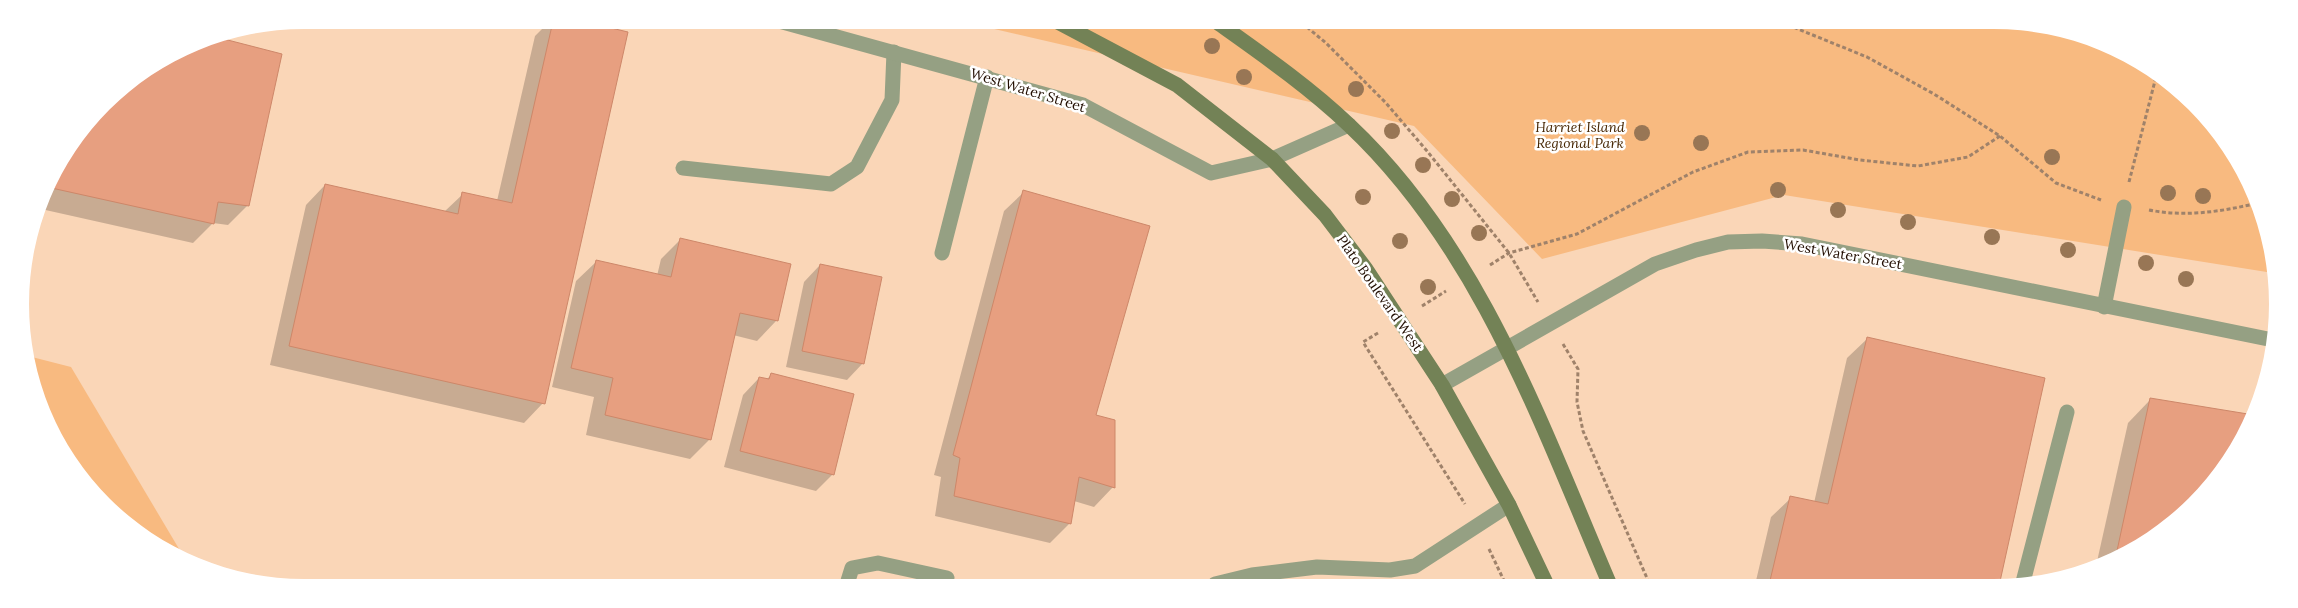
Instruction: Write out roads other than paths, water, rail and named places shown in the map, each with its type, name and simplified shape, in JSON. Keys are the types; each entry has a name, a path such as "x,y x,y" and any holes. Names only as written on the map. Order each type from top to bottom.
{"street":[{"name":"West Water Street","path":"806,29 987,77 1083,105 1211,173 1272,159 1349,125"},
{"name":"Plato Boulevard West","path":"1071,29 1176,85 1272,159 1325,215 1366,269 1442,385 1509,505 1545,579"},
{"path":"1226,29 1281,69 1349,125 1393,170 1436,228 1469,278 1508,348 1607,579"},
{"path":"683,168 831,184 857,167 892,100 894,52"},
{"path":"942,253 987,77"},
{"path":"2104,306 2124,207"},
{"name":"West Water Street","path":"1442,385 1655,264 1696,250 1728,242 1762,241 1802,244 2267,339"},
{"path":"2024,578 2067,412"},
{"path":"1236,579 1252,575 1317,567 1390,570 1415,566 1509,505"},
{"path":"849,579 852,568 878,563 947,578"}],"park label":[{"name":"Harriet Island Regional Park","path":"1580,136"}]}
